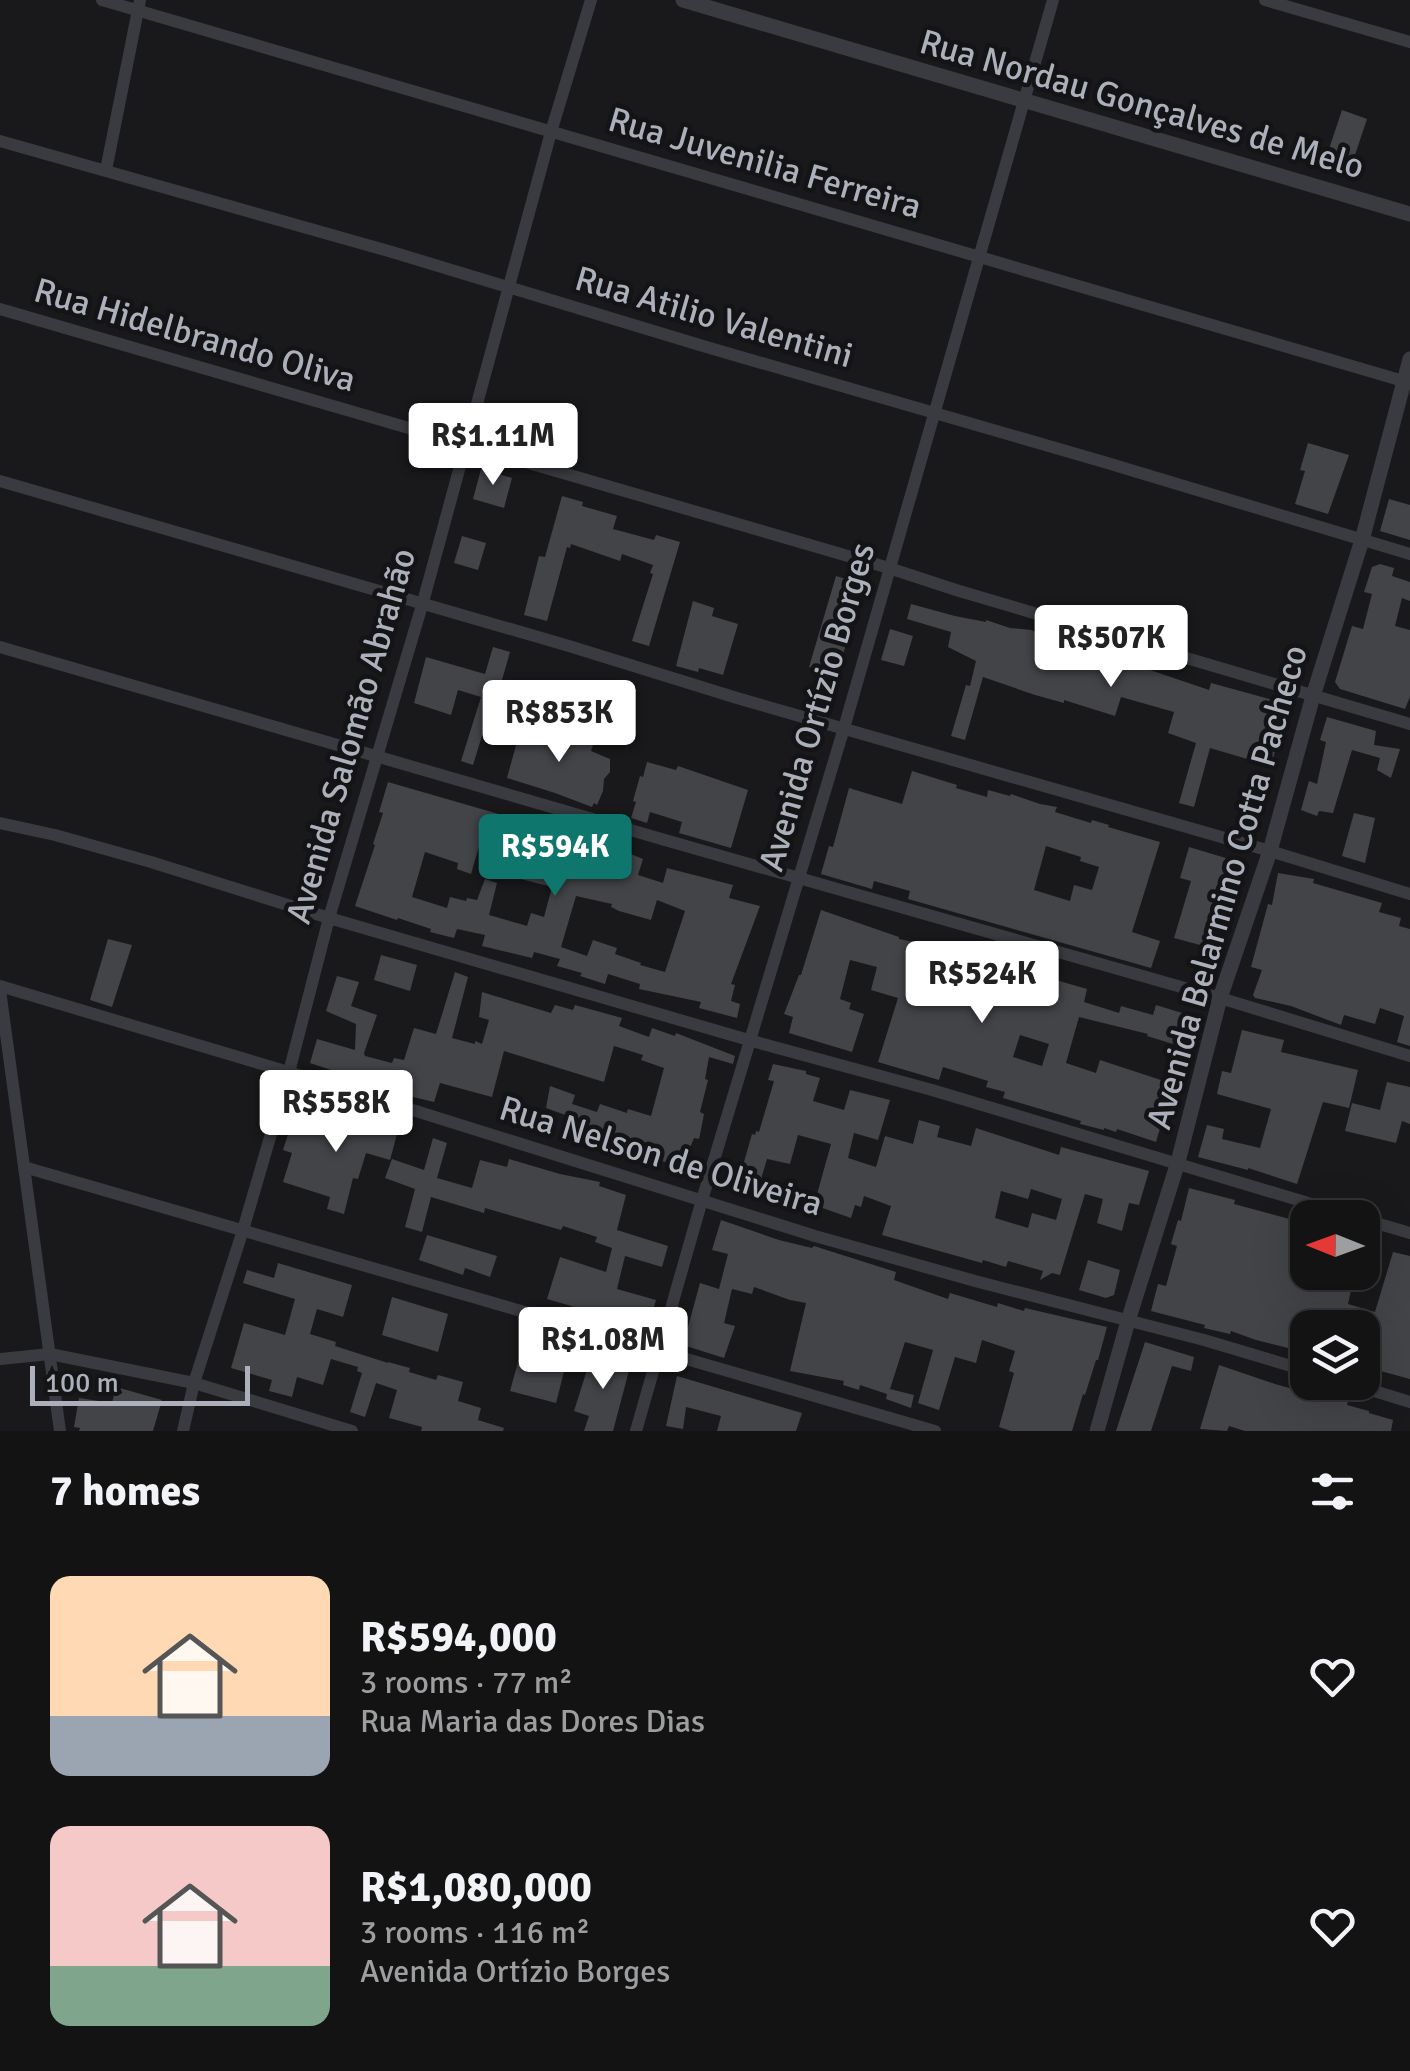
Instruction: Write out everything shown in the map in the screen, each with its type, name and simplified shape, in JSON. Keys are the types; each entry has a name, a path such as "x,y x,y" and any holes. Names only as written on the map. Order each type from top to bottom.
{"street":[{"name":"Rua Juvenilia Ferreira","path":"102,0 139,5 551,132 1407,383"},
{"name":"Avenida Salomão Abrahão","path":"182,1431 289,1072 329,918 378,758 591,0"},
{"name":"Rua Nordau Gonçalves de Melo","path":"684,0 1410,214"},
{"name":"Avenida Ortízio Borges","path":"636,1431 844,728 1053,0"},
{"path":"1266,0 1410,42"},
{"path":"106,170 139,5"},
{"name":"Rua Atilio Valentini","path":"0,141 1410,554"},
{"name":"Rua Hidelbrando Oliva","path":"0,309 1410,724"},
{"name":"Avenida Belarmino Cotta Pacheco","path":"1097,1431 1178,1162 1220,998 1270,850 1362,540 1407,383 1410,358"},
{"path":"0,480 1410,894"},
{"path":"0,647 1410,1056"},
{"path":"0,823 152,862 329,918 1302,1200"},
{"path":"0,988 60,1431"},
{"name":"Rua Nelson de Oliveira","path":"0,988 289,1072 815,1236 1290,1366"},
{"path":"24,1166 935,1431"},
{"path":"1380,1224 1410,1233"},
{"path":"0,1359 50,1354 194,1383 352,1431"},
{"path":"1380,1393 1410,1402"}],"building":[{"path":"1342,110 1367,119 1349,173 1324,164"},
{"path":"1308,443 1349,455 1328,514 1295,504"},
{"path":"481,469 512,478 504,508 473,499"},
{"path":"562,496 617,516 613,529 680,542 649,646 632,641 653,565 622,554 620,561 571,544 547,621 524,615 539,556 545,557"},
{"path":"1389,499 1410,505 1410,540 1380,531"},
{"path":"462,536 486,543 478,570 454,563"},
{"path":"1380,564 1394,568 1392,576 1410,582 1410,601 1402,598 1395,626 1410,630 1410,697 1405,709 1340,689 1335,682 1352,626 1363,629 1372,594 1364,592 1372,567"},
{"path":"836,576 854,585 845,613 854,616 837,676 809,667"},
{"path":"693,601 714,608 712,616 738,624 723,675 676,666"},
{"path":"911,604 1031,630 1107,661 1109,656 1209,690 1211,683 1288,704 1275,739 1278,740 1271,766 1210,748 1194,807 1179,803 1196,743 1168,733 1174,712 1121,697 1115,716 983,677 965,740 951,736 976,661 948,647 951,632 907,619"},
{"path":"890,629 913,636 904,666 881,660"},
{"path":"493,647 510,652 473,765 461,761 481,697 458,690 451,715 414,703 426,657 485,674"},
{"path":"1327,717 1376,731 1374,745 1400,749 1391,778 1377,770 1380,758 1352,750 1333,813 1319,811 1317,816 1301,810 1309,781 1317,784 1326,742 1320,740"},
{"path":"521,727 542,733 544,727 570,734 568,738 593,745 591,751 610,759 610,772 604,779 597,805 592,807 507,778"},
{"path":"647,762 676,770 678,766 748,790 731,848 679,833 682,822 650,812 647,823 631,818"},
{"path":"912,771 987,797 988,790 1057,807 1055,812 1160,842 1132,932 1160,941 1151,968 908,899 910,891 874,881 872,889 821,874 829,846 833,847 849,788 902,804","holes":["1046,846 1081,857 1080,861 1099,867 1092,890 1074,885 1070,901 1034,890"]},
{"path":"388,782 540,827 538,831 616,848 643,859 638,875 663,883 667,868 733,885 729,898 760,906 731,984 735,985 731,1001 740,1004 737,1018 699,1008 701,1002 639,989 640,984 608,974 605,984 580,976 582,973 557,966 560,959 534,952 532,958 482,946 485,935 457,929 454,938 355,906 375,845 383,813 379,812","holes":["480,843 515,852 509,876 552,887 544,917 531,913 527,926 489,915 497,883 485,879 477,900 450,897 447,908 412,897 425,852 458,863 457,869 471,874","576,896 612,904 619,911 651,920 657,900 685,911 665,972 615,954 617,948 593,940 587,956 561,947"]},
{"path":"1354,813 1375,818 1365,863 1342,856"},
{"path":"1189,847 1239,862 1222,921 1212,918 1204,946 1174,938 1191,881 1180,878"},
{"path":"1278,873 1314,879 1313,883 1382,903 1379,912 1401,918 1399,926 1410,929 1410,1046 1397,1042 1404,1016 1380,1008 1375,1024 1344,1015 1341,1025 1291,1006 1255,998 1262,970 1251,967 1268,904 1272,905"},
{"path":"821,910 1013,974 1014,968 1087,989 1084,1002 1119,1013 1121,1006 1153,1015 1156,1005 1194,1019 1186,1048 1079,1017 1066,1063 1096,1073 1100,1060 1173,1084 1156,1142 1117,1129 1116,1132 1080,1124 1081,1121 1003,1098 1005,1092 986,1087 988,1081 943,1067 939,1080 878,1062 898,998 871,990 877,967 850,960 840,999 851,1003 849,1009 864,1014 852,1052 789,1033 793,1017 784,1014","holes":["1020,1035 1049,1044 1042,1066 1013,1057"]},
{"path":"108,939 132,945 112,1007 90,1000"},
{"path":"381,955 417,965 410,991 374,980"},
{"path":"455,972 468,977 452,1038 482,1044 489,1020 479,1017 482,992 551,1013 555,1005 573,1010 575,1005 622,1018 619,1026 649,1037 652,1028 675,1036 676,1033 735,1056 733,1064 709,1057 699,1139 694,1138 686,1158 702,1166 700,1174 633,1151 631,1155 564,1138 571,1117 546,1108 550,1086 575,1095 572,1104 597,1112 600,1104 651,1116 664,1068 641,1060 643,1055 614,1046 604,1082 504,1051 492,1097 440,1083 434,1102 310,1063 317,1039 355,1050 356,1024 326,1011 337,976 359,982 351,1006 377,1015 365,1056 392,1063 394,1058 404,1060 414,1028 436,1034"},
{"path":"1242,1030 1284,1040 1281,1052 1358,1070 1349,1108 1323,1102 1297,1184 1198,1157 1207,1125 1224,1129 1222,1139 1260,1148 1271,1109 1217,1094 1222,1071 1231,1073"},
{"path":"773,1064 806,1071 820,1078 813,1101 844,1110 850,1090 890,1100 878,1140 854,1133 848,1158 876,1167 885,1136 913,1144 919,1120 940,1126 937,1137 971,1146 976,1128 1059,1155 1061,1147 1149,1171 1139,1205 1129,1203 1122,1231 1097,1223 1103,1199 1085,1194 1060,1275 1052,1273 1040,1280 1043,1271 1008,1261 1006,1267 983,1260 982,1263 882,1235 891,1206 864,1196 861,1207 855,1205 851,1218 814,1205 831,1144 798,1135 790,1164 767,1159 756,1196 736,1190 752,1134 759,1132 774,1081 768,1080","holes":["1031,1189 1062,1199 1056,1220 1032,1213 1028,1228 995,1218 1001,1191 1028,1199"]},
{"path":"1387,1082 1410,1087 1410,1124 1402,1121 1396,1143 1345,1131 1352,1103 1380,1110"},
{"path":"348,1114 377,1123 378,1117 400,1123 390,1160 366,1153 358,1179 353,1178 344,1214 327,1209 330,1197 283,1182 292,1153 283,1150 291,1125 318,1133 322,1119 345,1125"},
{"path":"433,1138 447,1143 437,1178 472,1188 480,1160 507,1167 509,1159 600,1182 599,1186 626,1195 617,1230 668,1246 662,1267 625,1256 617,1289 656,1300 646,1333 611,1323 612,1318 547,1299 560,1257 606,1272 612,1248 595,1242 597,1237 485,1208 484,1213 431,1197 422,1232 405,1227 415,1189 385,1178 392,1159 424,1170"},
{"path":"1189,1188 1290,1219 1290,1290 1351,1290 1348,1304 1368,1310 1290,1310 1290,1348 1151,1311 1158,1284 1166,1286 1177,1246 1171,1244 1178,1220 1181,1221"},
{"path":"721,1220 896,1272 894,1280 948,1299 950,1293 997,1307 998,1303 1107,1327 1072,1431 1011,1431 999,1427 1014,1373 1009,1371 1015,1351 982,1340 976,1363 955,1357 939,1410 918,1403 933,1350 905,1342 890,1389 914,1395 911,1408 860,1385 859,1390 843,1385 844,1381 790,1371 806,1303 754,1287 752,1294 732,1289 724,1323 735,1326 724,1358 683,1345 700,1283 719,1289 728,1254 712,1250"},
{"path":"427,1235 497,1256 490,1277 465,1268 463,1275 419,1260"},
{"path":"1393,1252 1410,1256 1410,1379 1380,1371 1380,1310 1376,1310"},
{"path":"1088,1260 1120,1270 1114,1295 1106,1298 1079,1290"},
{"path":"278,1263 352,1285 343,1317 317,1309 310,1334 336,1342 335,1346 410,1368 409,1372 463,1382 458,1401 481,1408 478,1420 504,1428 503,1431 421,1431 422,1427 389,1418 397,1390 376,1383 365,1417 350,1412 362,1373 357,1371 358,1367 331,1359 323,1385 297,1377 292,1397 269,1391 272,1380 231,1368 244,1323 285,1335 295,1299 243,1283 247,1270 274,1278"},
{"path":"392,1297 448,1314 438,1352 382,1335"},
{"path":"1145,1342 1194,1357 1191,1371 1172,1366 1151,1431 1116,1431"},
{"path":"523,1344 568,1356 556,1403 510,1391"},
{"path":"593,1351 631,1363 613,1431 584,1431 589,1416 574,1411"},
{"path":"1219,1365 1290,1388 1290,1400 1344,1400 1347,1405 1393,1420 1391,1431 1245,1431 1229,1426 1227,1431 1200,1429"},
{"path":"677,1376 802,1413 796,1431 717,1431 721,1416 686,1407 683,1429 666,1426"},
{"path":"116,1387 162,1400 153,1431 79,1431 74,1427 79,1398 112,1403"}]}
